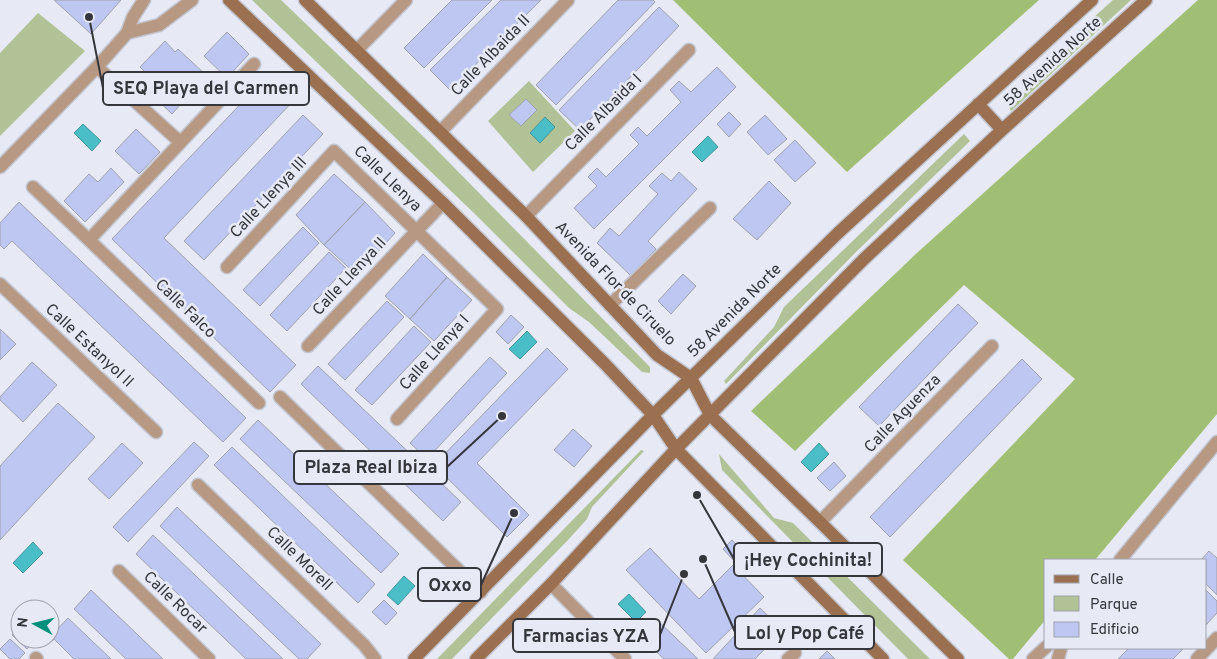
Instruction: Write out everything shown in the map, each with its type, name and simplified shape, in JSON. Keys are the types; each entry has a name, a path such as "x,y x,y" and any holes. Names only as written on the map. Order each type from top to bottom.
{"main road":[{"path":"229,0 443,203 605,364 653,415 676,449 883,659"},
{"name":"Avenida Flor de Ciruelo","path":"305,0 526,216 657,355 691,378 710,415 958,659"},
{"name":"58 Avenida Norte","path":"414,659 653,415 838,233 1092,0"},
{"name":"58 Avenida Norte","path":"476,659 551,584 676,449 864,259 1002,130 1146,0"},
{"path":"978,104 1002,130"}],"street":[{"path":"0,167 97,67 127,32 133,17 144,0"},
{"path":"127,32 159,26 192,0"},
{"name":"Calle Albaida II","path":"441,132 568,0"},
{"path":"357,50 404,1"},
{"name":"Calle Albaida I","path":"526,216 689,50"},
{"path":"89,240 254,64"},
{"path":"97,67 180,142"},
{"name":"Calle Llenya","path":"334,151 497,309"},
{"name":"Calle Llenya III","path":"227,267 334,151"},
{"name":"Calle Falco","path":"33,187 259,403"},
{"name":"Calle Llenya","path":"416,231 443,203"},
{"path":"610,305 710,208"},
{"name":"Calle Llenya II","path":"308,346 416,231"},
{"name":"Calle Estanyol II","path":"0,284 156,432"},
{"name":"Calle Llenya I","path":"397,419 497,309"},
{"name":"Calle Aguenza","path":"820,522 992,346"},
{"path":"280,397 480,592"},
{"path":"1121,559 1217,442"},
{"name":"Calle Morell","path":"198,485 364,645 375,659"},
{"name":"Calle Rocar","path":"119,571 209,659"},
{"path":"551,584 625,659"},
{"path":"1207,648 1217,638"},
{"path":"1033,659 1044,649"},
{"path":"1197,659 1207,649"}],"green space":[{"path":"252,0 281,0 429,142 650,367 650,373 642,372 589,322 569,308 476,215"},
{"path":"673,0 1039,0 847,172"},
{"path":"1113,0 1131,0 1011,111 1009,107 1057,63 1070,46 1075,34"},
{"path":"1198,0 1217,0 1217,414 1096,559 1044,559 1044,621 1013,659 1009,659 903,560 1075,379 964,285 795,451 751,411 918,252"},
{"path":"38,13 85,51 0,136 0,53"},
{"path":"529,81 575,131 533,172 488,121"},
{"path":"964,134 970,141 856,252 726,384 724,381 774,327 784,307"},
{"path":"641,450 644,451 592,507 587,519 452,659 437,659"},
{"path":"719,454 774,518 793,523 930,659 908,659 722,470"}],"water":[{"path":"545,117 555,127 540,143 530,133"},
{"path":"83,124 101,141 92,151 74,133"},
{"path":"708,136 718,147 702,162 692,152"},
{"path":"527,331 537,342 520,359 509,349"},
{"path":"819,443 829,454 811,472 801,462"},
{"path":"33,542 43,553 23,573 13,563"},
{"path":"404,576 415,586 398,605 387,595"},
{"path":"629,594 646,612 636,622 618,604"}],"building":[{"path":"54,0 121,0 91,34"},
{"path":"452,0 492,0 424,68 404,48"},
{"path":"501,0 541,0 450,90 430,70"},
{"path":"618,0 653,0 655,2 556,105 536,85"},
{"path":"659,7 679,26 580,130 559,110"},
{"path":"227,32 249,54 227,78 204,56"},
{"path":"165,41 175,52 178,49 220,88 203,106 190,94 172,114 144,87 152,79 140,67"},
{"path":"717,67 736,87 594,229 574,208 597,186 588,177 597,168 606,177 639,144 630,135 638,127 647,136 681,102 670,90 679,81 691,92"},
{"path":"270,73 296,98 164,238 296,365 270,392 112,239"},
{"path":"526,99 537,110 521,126 509,115"},
{"path":"729,112 741,124 729,137 717,124"},
{"path":"303,115 323,134 204,260 184,241"},
{"path":"765,115 787,139 768,155 747,132"},
{"path":"136,129 160,152 139,174 115,151"},
{"path":"795,140 816,163 795,182 774,160"},
{"path":"111,168 124,182 85,222 64,201 89,174 98,182"},
{"path":"679,172 697,189 648,241 656,249 631,276 597,243 610,228 619,236 658,194 649,186 662,173 671,181"},
{"path":"334,174 365,202 324,245 296,215"},
{"path":"769,181 791,203 757,240 733,219"},
{"path":"19,202 246,418 223,442 12,241 4,249 0,245 0,223"},
{"path":"365,202 395,233 357,275 324,245"},
{"path":"303,227 319,243 260,306 243,290"},
{"path":"329,252 346,268 287,331 270,315"},
{"path":"423,254 447,277 410,319 385,296"},
{"path":"683,274 696,286 671,314 658,301"},
{"path":"447,277 472,300 434,341 410,319"},
{"path":"387,301 404,317 345,380 328,364"},
{"path":"958,304 978,323 879,426 859,407"},
{"path":"511,315 524,327 508,344 496,332"},
{"path":"414,326 431,342 372,405 355,390"},
{"path":"0,329 16,344 0,360"},
{"path":"547,348 568,369 477,463 529,515 507,537 434,465"},
{"path":"490,357 507,373 427,459 410,443"},
{"path":"1022,359 1042,379 890,537 870,517"},
{"path":"32,362 57,385 23,422 0,400 0,397"},
{"path":"318,366 461,502 443,521 301,384"},
{"path":"58,403 95,437 0,540 0,466"},
{"path":"258,420 399,554 381,573 240,439"},
{"path":"573,429 592,446 574,467 554,450"},
{"path":"194,442 209,456 128,542 113,527"},
{"path":"122,443 143,463 109,499 88,479"},
{"path":"232,447 375,584 358,603 214,465"},
{"path":"834,462 846,476 830,491 817,478"},
{"path":"177,507 321,644 307,659 299,659 160,526"},
{"path":"153,535 283,659 246,659 136,554"},
{"path":"732,540 743,552 734,561 723,549"},
{"path":"650,548 699,599 733,565 764,597 706,653 626,570"},
{"path":"1209,551 1217,558 1217,595 1207,585 1207,559 1202,559"},
{"path":"91,590 163,659 126,659 74,609"},
{"path":"1207,591 1217,601 1217,613 1207,624"},
{"path":"384,600 397,613 386,625 372,612"},
{"path":"760,608 783,630 755,659 713,659"},
{"path":"68,618 111,659 74,659 60,645 60,626"},
{"path":"657,620 698,659 664,659 641,637"},
{"path":"10,639 10,649 21,649 25,653 19,659 10,659 0,649"},
{"path":"1128,649 1183,649 1173,659 1118,659"},
{"path":"827,651 835,659 819,659"}],"place":[{"name":"SEQ Playa del Carmen","path":"89,17"},
{"name":"Plaza Real Ibiza","path":"502,416"},
{"name":"¡Hey Cochinita!","path":"697,495"},
{"name":"Oxxo","path":"514,513"},
{"name":"Lol y Pop Café","path":"703,559"},
{"name":"Farmacias YZA","path":"684,574"}]}
